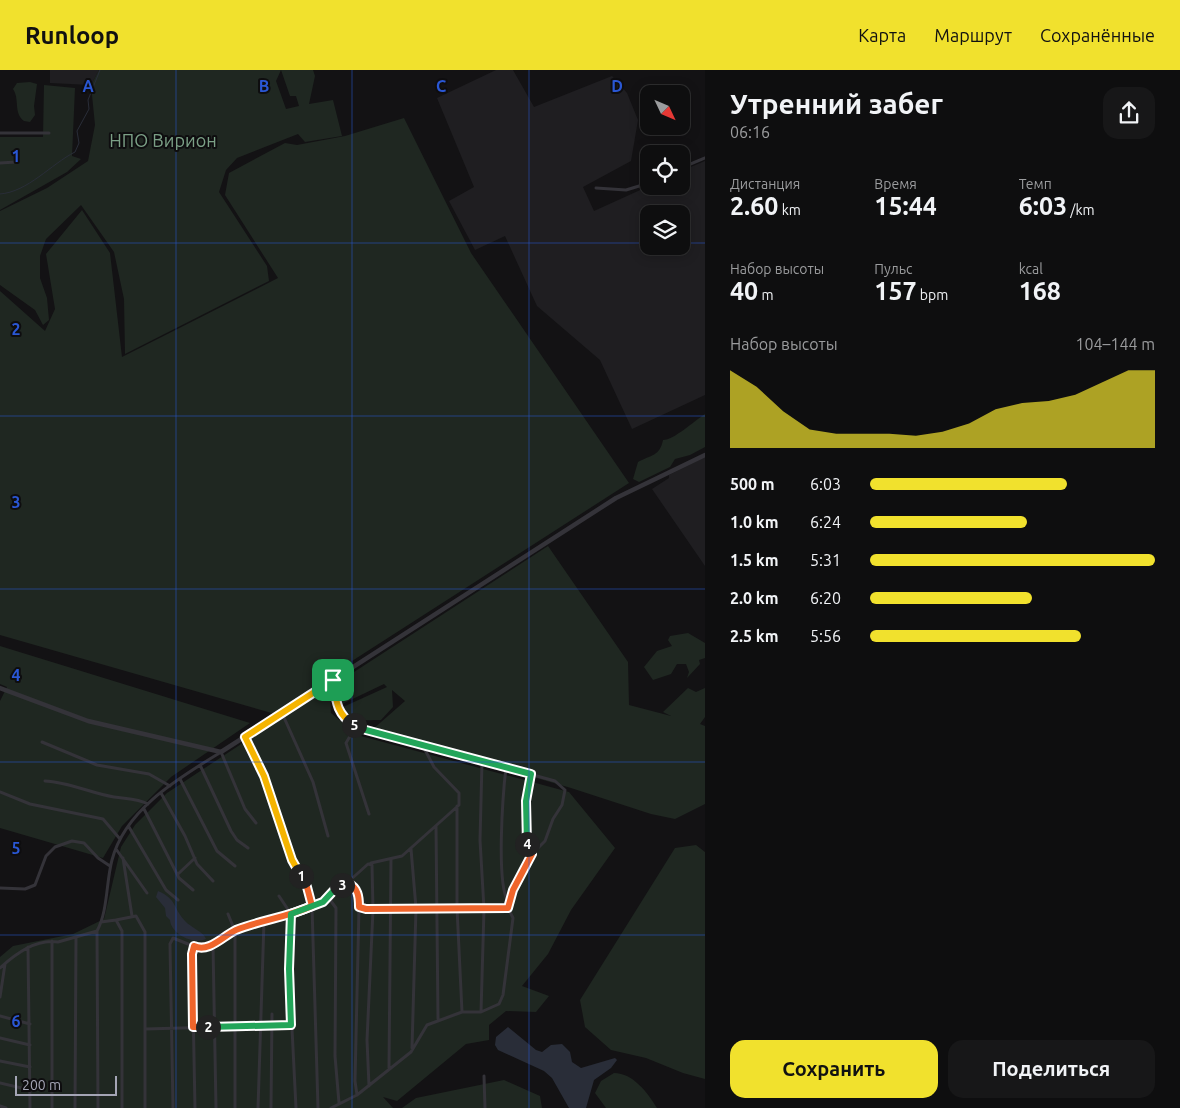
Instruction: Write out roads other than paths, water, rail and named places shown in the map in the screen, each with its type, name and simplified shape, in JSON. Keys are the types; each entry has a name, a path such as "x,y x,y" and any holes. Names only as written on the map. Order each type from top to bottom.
{"street":[{"path":"0,133 49,132"},
{"path":"690,164 705,158"},
{"path":"0,163 16,162"},
{"path":"596,188 626,190 640,186"},
{"path":"98,1108 97,931 101,922 110,866 120,839 148,804 180,778 616,498 705,454"},
{"path":"331,1108 369,1086 410,1052 427,1025 438,1019 462,1012 481,1012 499,1004 503,995 513,918 508,908 513,890 532,854 544,841 553,819 562,805 565,790 555,781 356,726 344,719 337,710 333,680"},
{"path":"0,688 88,721 221,752"},
{"path":"282,713 313,782 328,836"},
{"path":"356,726 346,743 368,814"},
{"path":"245,737 264,776 292,860 307,887 312,906 318,1108"},
{"path":"42,742 97,765 149,774 170,786"},
{"path":"173,1108 170,944 173,938 198,948 213,945 235,931 323,902 336,888 348,883 368,864 391,859 411,849 460,801 459,793 434,767 423,746"},
{"path":"221,752 246,809 256,823"},
{"path":"481,1012 484,909 480,840 482,762"},
{"path":"200,765 231,831 237,840 248,848"},
{"path":"506,767 503,793 503,881 509,903"},
{"path":"531,774 526,801 525,829 526,844 532,854"},
{"path":"180,778 217,851 235,866"},
{"path":"45,781 63,782 112,797 140,800 148,804"},
{"path":"0,792 30,804 103,820 120,839"},
{"path":"161,793 194,858 213,881"},
{"path":"457,806 457,908 462,1012"},
{"path":"144,809 178,874 192,890"},
{"path":"436,826 438,1019"},
{"path":"129,827 166,890 178,900"},
{"path":"0,888 25,889 35,885 46,856 55,848 72,841 84,843 98,858 110,866"},
{"path":"116,849 147,892"},
{"path":"410,1052 416,908 411,849"},
{"path":"123,858 132,916"},
{"path":"178,874 194,858"},
{"path":"389,1069 391,859"},
{"path":"368,864 372,865 373,870 367,1040 369,1086"},
{"path":"348,883 353,886 358,894 359,907 355,1082 357,1094"},
{"path":"279,896 291,914 289,969 296,1108"},
{"path":"328,897 336,908 335,1056 339,1103"},
{"path":"359,907 373,910 392,908 508,908"},
{"path":"228,914 235,931 235,1108"},
{"path":"101,922 136,916 145,932 145,1108"},
{"path":"116,920 122,931 122,1108"},
{"path":"258,1108 259,1025 264,921"},
{"path":"0,968 28,946 52,941 58,942 97,931"},
{"path":"75,1108 76,938"},
{"path":"52,941 52,1108"},
{"path":"213,945 216,1108"},
{"path":"28,946 30,1108"},
{"path":"194,946 192,954 195,1108"},
{"path":"0,997 5,963"},
{"path":"271,1108 272,1014"},
{"path":"0,1016 30,1024"},
{"path":"144,1029 291,1025"},
{"path":"0,1038 30,1045"},
{"path":"0,1061 30,1067"},
{"path":"484,1076 485,1108"},
{"path":"0,1083 30,1090"},
{"path":"0,1106 6,1108"}],"waterway":[{"path":"0,194 10,192 30,183 75,152 79,143 77,131 89,109 88,100 100,70"}],"park label":[{"name":"НПО Вирион","path":"163,140"}]}
